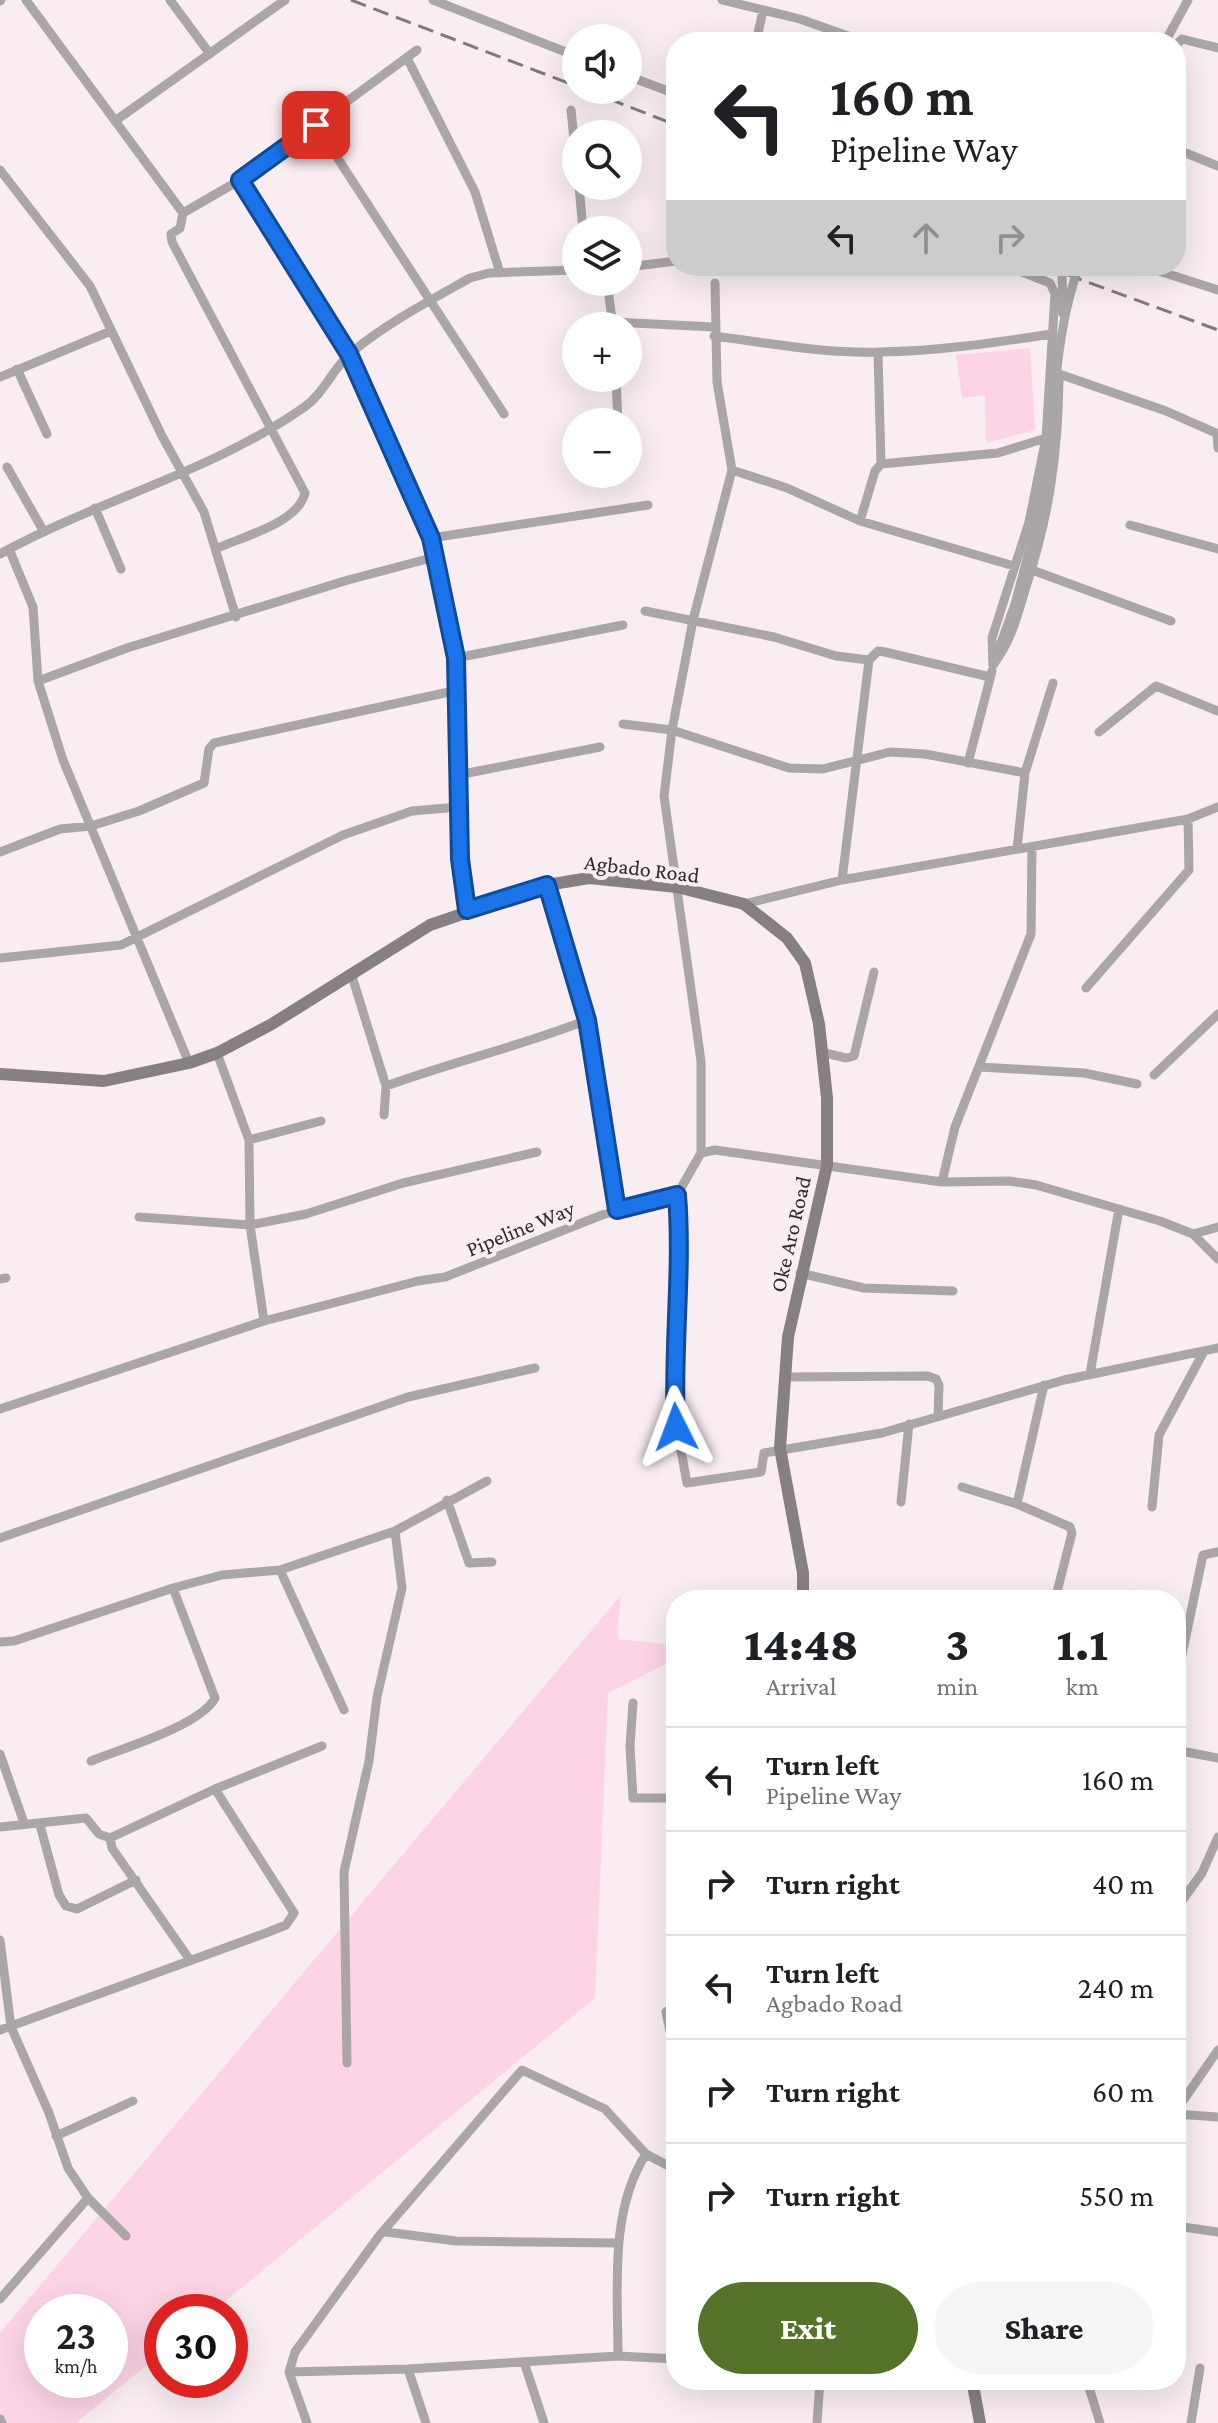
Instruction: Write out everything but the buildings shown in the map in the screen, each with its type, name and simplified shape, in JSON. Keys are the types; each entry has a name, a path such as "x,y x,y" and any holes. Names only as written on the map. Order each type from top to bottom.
{"main road":[{"name":"Agbado Road","path":"0,1074 104,1081 189,1063 217,1053 309,1003 351,973 430,925 467,910 581,877 677,887 744,904"},
{"name":"Oke Aro Road","path":"744,904 787,938 805,963 812,984 827,1098 827,1165 800,1273 788,1337 780,1448 803,1573 803,1590"},
{"path":"974,2390 980,2423"}],"street":[{"path":"26,0 183,213 180,228 171,234 172,242 305,493 302,505 291,514 218,548"},
{"path":"170,0 210,54"},
{"path":"115,121 285,0"},
{"path":"433,0 562,51"},
{"path":"722,0 800,19 837,32"},
{"path":"1170,32 1188,0"},
{"path":"758,32 763,11"},
{"path":"1186,39 1218,48"},
{"path":"183,213 240,180 417,50"},
{"path":"407,58 475,192 500,273"},
{"path":"642,81 666,90"},
{"path":"571,110 572,120"},
{"path":"316,125 504,414"},
{"path":"1186,153 1218,166"},
{"path":"0,170 90,286 218,548 220,567 236,617"},
{"path":"240,180 349,354 431,538 456,658 460,859 467,910"},
{"path":"642,265 666,262"},
{"path":"189,1063 63,760 38,681 33,607 4,552 95,508 183,472 272,426 318,396 349,354 470,278 500,273 562,271"},
{"path":"993,665 992,638 1029,522 1046,438 1053,287 1030,276"},
{"path":"993,665 1010,643 1032,570 1055,473 1064,276"},
{"path":"968,763 993,665 1015,604 1038,517 1057,348 1066,303 1075,276"},
{"path":"1174,276 1218,290"},
{"path":"715,283 717,382 732,470 693,620 672,730 664,796 701,1061 701,1153 677,1195 680,1236 673,1370 676,1427 687,1483 761,1472 764,1453 780,1448 851,1440 1044,1385 1218,1348"},
{"path":"642,326 714,332 816,349 878,353 987,345 1051,334"},
{"path":"0,377 111,331"},
{"path":"860,521 875,471 881,464 878,353"},
{"path":"17,369 47,434"},
{"path":"1059,374 1166,411 1218,434 1218,448"},
{"path":"881,464 998,453 1046,438"},
{"path":"7,467 44,532"},
{"path":"732,470 787,488 860,521 1014,566"},
{"path":"431,538 648,505"},
{"path":"95,508 121,569"},
{"path":"1130,525 1218,549"},
{"path":"38,681 127,648 236,617 348,580 435,557"},
{"path":"1032,570 1171,621"},
{"path":"645,611 774,637 836,656 869,660"},
{"path":"456,658 623,625"},
{"path":"842,880 869,660 878,651 990,677"},
{"path":"1017,849 1025,773 1053,683"},
{"path":"1099,732 1156,686 1218,711"},
{"path":"0,852 60,829 91,826 139,811 204,783 209,749 214,743 458,690"},
{"path":"623,724 672,730 773,765 823,769 890,752 925,754 1025,773"},
{"path":"458,775 600,747"},
{"path":"0,958 113,947 343,835 412,811 458,807"},
{"name":"Agbado Road","path":"744,904 842,880 1188,819 1218,807"},
{"path":"1086,988 1189,870 1188,819"},
{"path":"942,1182 955,1127 1031,934 1032,847"},
{"path":"547,885 587,1020 617,1210"},
{"path":"821,1052 846,1058 854,1056 874,972"},
{"path":"351,973 386,1086 384,1115"},
{"path":"1154,1075 1218,1014"},
{"path":"386,1086 587,1020"},
{"path":"217,1053 249,1140 250,1225 264,1321"},
{"path":"980,1067 1084,1073 1137,1084"},
{"path":"249,1140 321,1121"},
{"path":"701,1153 723,1150 942,1182 1009,1181 1036,1185 1193,1234 1218,1259"},
{"path":"139,1217 250,1225 306,1214 403,1183 537,1152"},
{"name":"Pipeline Way","path":"0,1409 264,1321 418,1281 445,1277 617,1210 677,1195"},
{"path":"1090,1374 1119,1209"},
{"path":"1193,1234 1218,1227"},
{"path":"800,1273 864,1288 953,1291"},
{"path":"1152,1507 1159,1435 1203,1353"},
{"path":"0,1538 408,1397 535,1368"},
{"path":"786,1377 928,1376 936,1379 939,1385 938,1416"},
{"path":"1017,1504 1044,1385"},
{"path":"901,1502 909,1424"},
{"path":"0,1642 14,1641 173,1588 222,1575 280,1570 395,1531 447,1500 487,1481"},
{"path":"962,1487 1017,1504 1070,1527 1072,1533 1058,1590"},
{"path":"447,1500 469,1563 492,1562"},
{"path":"347,2063 344,1872 369,1761 377,1697 402,1588 395,1531"},
{"path":"1186,1636 1203,1555 1218,1552"},
{"path":"280,1570 344,1710"},
{"path":"91,1761 157,1735 197,1715 215,1698 173,1588"},
{"path":"633,1703 630,1746 633,1798 666,1798"},
{"path":"0,1827 86,1818 99,1834 110,1838 215,1789 322,1746"},
{"path":"1186,1752 1218,1758"},
{"path":"0,1754 24,1823"},
{"path":"5,2029 286,1925 294,1913 215,1789"},
{"path":"40,1825 59,1895 66,1906 77,1909 136,1880"},
{"path":"1186,1895 1202,1873 1218,1837"},
{"path":"110,1838 112,1848 190,1960"},
{"path":"0,1940 5,2029 49,2113 68,2168 88,2198 126,2236"},
{"path":"1186,2097 1218,2050"},
{"path":"307,2423 289,2372 295,2352 323,2311 386,2232 522,2070 605,2109 646,2154 666,2165"},
{"path":"56,2136 133,2101"},
{"path":"1186,2113 1218,2117"},
{"path":"618,2356 618,2243 637,2169 646,2154"},
{"path":"0,2299 88,2198"},
{"path":"1186,2227 1218,2232"},
{"path":"386,2232 456,2241 618,2243"},
{"path":"289,2372 666,2355"},
{"path":"524,2362 544,2423"},
{"path":"1191,2423 1200,2368"},
{"path":"408,2369 426,2423"},
{"path":"817,2423 819,2390"},
{"path":"1091,2390 1100,2423"}],"shaded area":[{"path":"1030,348 1035,430 986,443 985,395 962,398 956,355"},
{"path":"621,1595 617,1639 666,1644 666,1664 608,1693 595,1998 234,2294 144,2294 144,2368 128,2381 128,2294 33,2294"},
{"path":"24,2304 24,2398 107,2398 76,2423 0,2423 0,2333"}],"railway":[{"path":"351,0 562,81"},
{"path":"622,104 666,121"},
{"path":"1071,276 1218,330"}],"route":[{"path":"316,125 240,180 349,354 431,538 456,658 460,859 467,910 547,885 587,1020 617,1210 677,1195 680,1236 673,1370 676,1427"}]}
